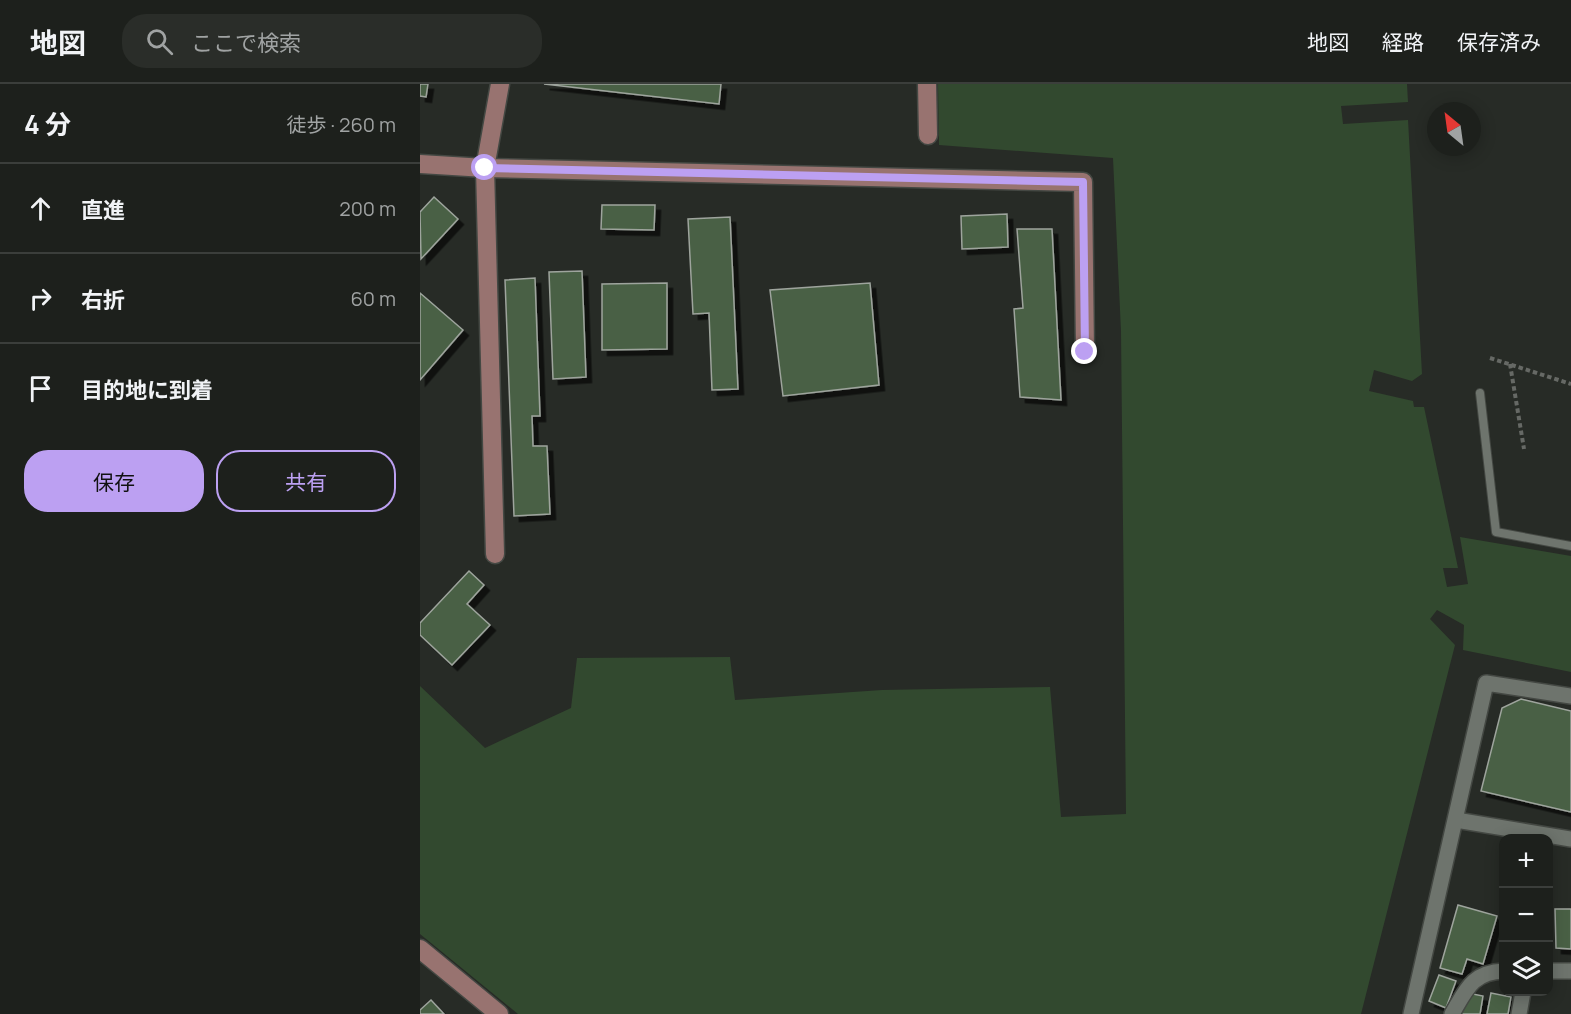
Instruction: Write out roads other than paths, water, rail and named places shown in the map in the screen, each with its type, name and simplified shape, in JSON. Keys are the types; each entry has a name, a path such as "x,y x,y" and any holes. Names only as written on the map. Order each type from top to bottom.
{"street":[{"path":"495,554 485,168 500,84"},
{"path":"927,84 928,135"},
{"path":"420,164 485,168 1083,182 1085,352"},
{"path":"1411,1014 1486,683 1571,696"},
{"path":"1456,820 1571,839"},
{"path":"420,949 499,1014"},
{"path":"1452,1014 1469,984 1491,971 1499,971"},
{"path":"1553,971 1571,971"},
{"path":"1519,1014 1522,996"}],"lane":[{"path":"1480,393 1496,532 1571,546"}]}
